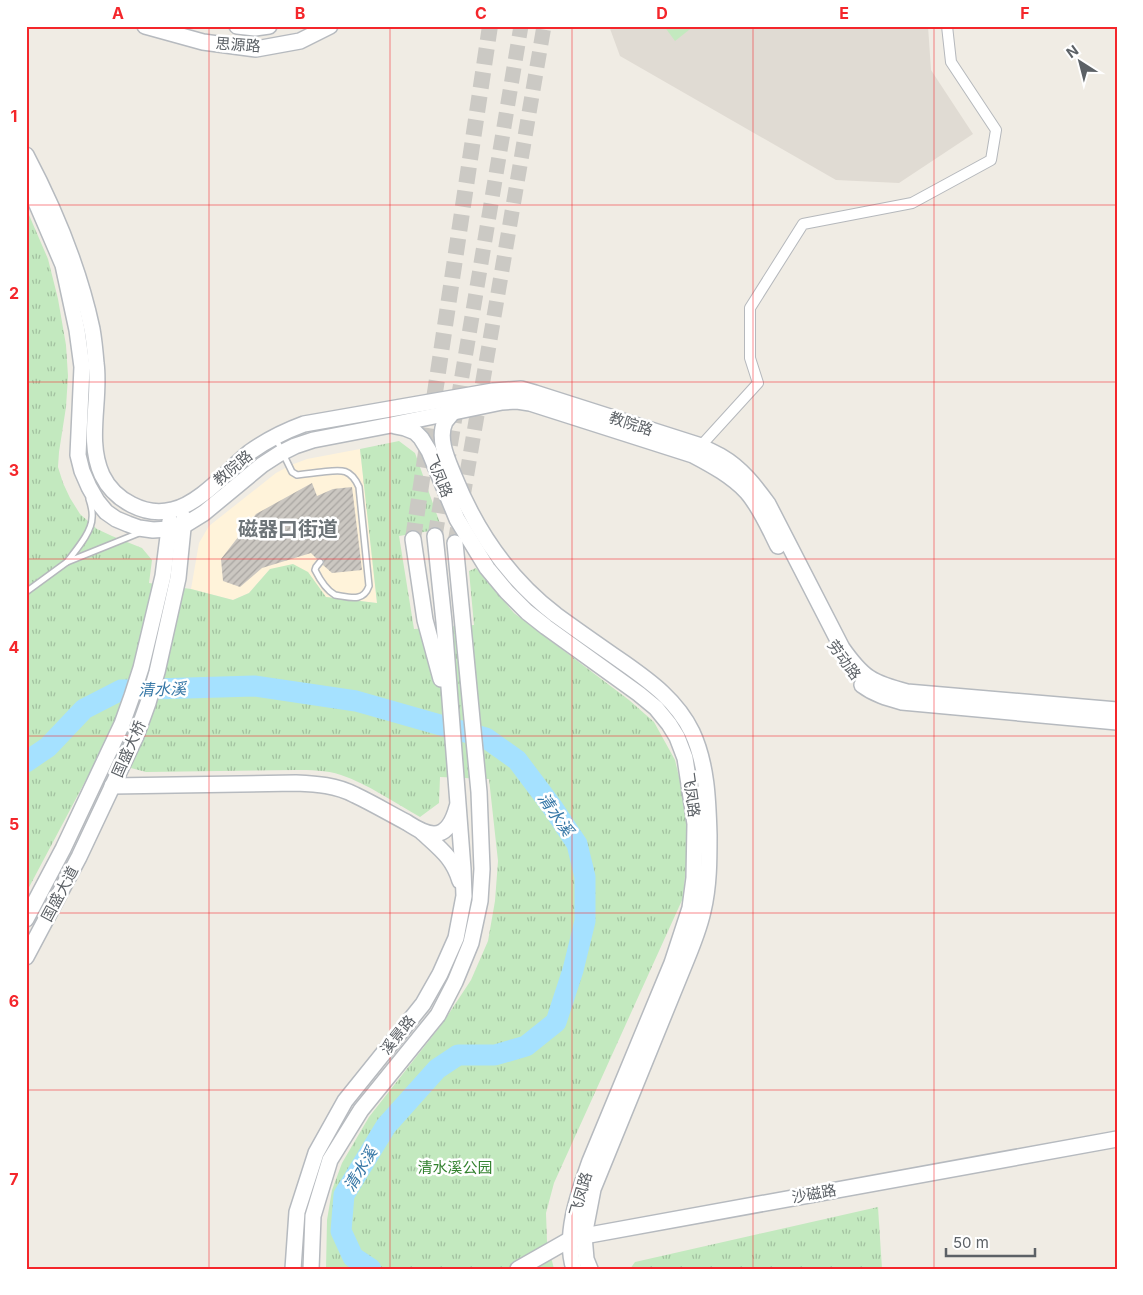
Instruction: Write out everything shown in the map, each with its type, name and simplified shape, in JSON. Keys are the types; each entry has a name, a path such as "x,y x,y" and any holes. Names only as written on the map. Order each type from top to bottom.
{"main road":[{"name":"思源路","path":"145,26 203,42 256,49 300,41 330,26"},
{"name":"思源路","path":"237,26 262,27"},
{"path":"26,155 43,188 73,261 92,330 97,366 94,438 98,465 109,487 126,502 137,508 160,512 178,508 170,577"},
{"name":"教院路","path":"26,182 63,265 77,330 82,367 78,455 82,472 97,501 106,512 128,524 153,530 176,527 204,513 262,465 282,452 313,440 391,426 502,402 517,401 530,404 697,450"},
{"name":"教院路","path":"178,508 200,495 251,452 275,436 304,424 509,389 521,389 544,396 697,450"},
{"name":"飞凤路","path":"452,413 445,423 443,436 444,450 461,493 484,537 517,580 536,599 651,683 668,698 692,731 700,752 704,772 708,798 709,858 703,911 684,968 593,1189 584,1236 586,1259 590,1269"},
{"name":"飞凤路","path":"391,426 406,428 421,438 430,451 457,519 487,568 507,592 527,612 546,627 656,708 677,737 685,758 694,824 694,878 690,908 672,963 582,1186 570,1240 574,1269"},
{"name":"劳动路","path":"697,450 723,458 755,486 768,504 842,648 862,673 874,682 888,688 907,692 1117,710"},
{"name":"劳动路","path":"697,450 747,493 759,509 834,652 856,680 869,690 884,698 902,702 1117,722"},
{"path":"435,536 451,717"},
{"path":"413,539 425,620 451,717"},
{"name":"溪景路","path":"311,1269 313,1216 330,1160 360,1110 438,1015 455,982 471,943 480,901 482,869 478,792 455,543"},
{"name":"国盛大桥","path":"79,857 136,736 148,703 157,672 170,577"},
{"name":"国盛大桥","path":"62,849 122,724 170,577"},
{"name":"溪景路","path":"293,1269 297,1212 316,1153 345,1101 423,1004 440,974 456,938 464,896 451,717"},
{"path":"112,786 319,784 355,794 420,830 434,834 448,827 454,818 457,797"},
{"path":"420,830 450,858 457,870 464,896"},
{"name":"国盛大道","path":"26,918 62,849"},
{"name":"国盛大道","path":"26,957 79,857"},
{"name":"沙磁路","path":"523,1266 570,1240 584,1236 1117,1139"}],"street":[{"path":"697,450 758,383 750,358 750,308 803,224 912,203 990,160 996,130 951,62 947,26"}],"lane":[{"path":"275,436 294,474 340,470 354,477 359,487 369,586 367,590 362,597 358,598 335,595 328,591 315,570 320,562"},
{"path":"67,562 90,528 92,518 92,509 82,472"},
{"path":"26,592 67,562 134,534 153,530"},
{"path":"357,530 363,530"}],"shaded area":[{"path":"609,26 928,26 931,70 973,134 899,183 836,180 620,56"},
{"path":"360,449 377,603 326,597 308,572 270,569 249,593 233,600 191,589 199,543 209,526 276,473 291,465 307,459"}],"green space":[{"path":"664,26 694,26 675,41"},
{"name":"清水溪公园","path":"26,208 48,259 58,299 66,345 68,376 66,407 58,467 63,483 80,514 97,529 142,548 152,560 149,583 191,589 233,600 249,593 270,569 293,564 308,572 326,597 377,603 360,449 399,441 415,453 442,529 399,536 414,629 474,625 469,571 476,568 514,613 629,700 654,722 675,760 684,798 688,845 683,898 554,1183 546,1213 547,1241 554,1269 326,1269 327,1220 332,1190 342,1163 369,1117 442,1024 471,980 488,941 495,901 498,861 489,779 440,777 439,803 420,817 361,783 330,772 295,770 146,772 97,759 26,893"},
{"path":"878,1207 882,1269 630,1269 635,1262"}],"building":[{"path":"312,483 317,496 333,489 352,487 362,570 332,573 323,565 323,559 317,559 311,553 262,568 240,587 223,581 221,559 256,514"}],"waterway":[{"name":"清水溪","path":"26,762 48,747 84,709 121,690 254,686 356,701 486,738 517,760 553,808 577,844 585,877 585,921 573,970 556,1022 526,1046 495,1055 458,1055 437,1069 386,1126 344,1195 341,1231 353,1257 371,1269"}],"tunnel":[{"path":"413,539 490,26"},
{"path":"435,536 521,26"},
{"path":"455,543 544,26"}],"district":[{"name":"磁器口街道","path":"288,529"}]}
